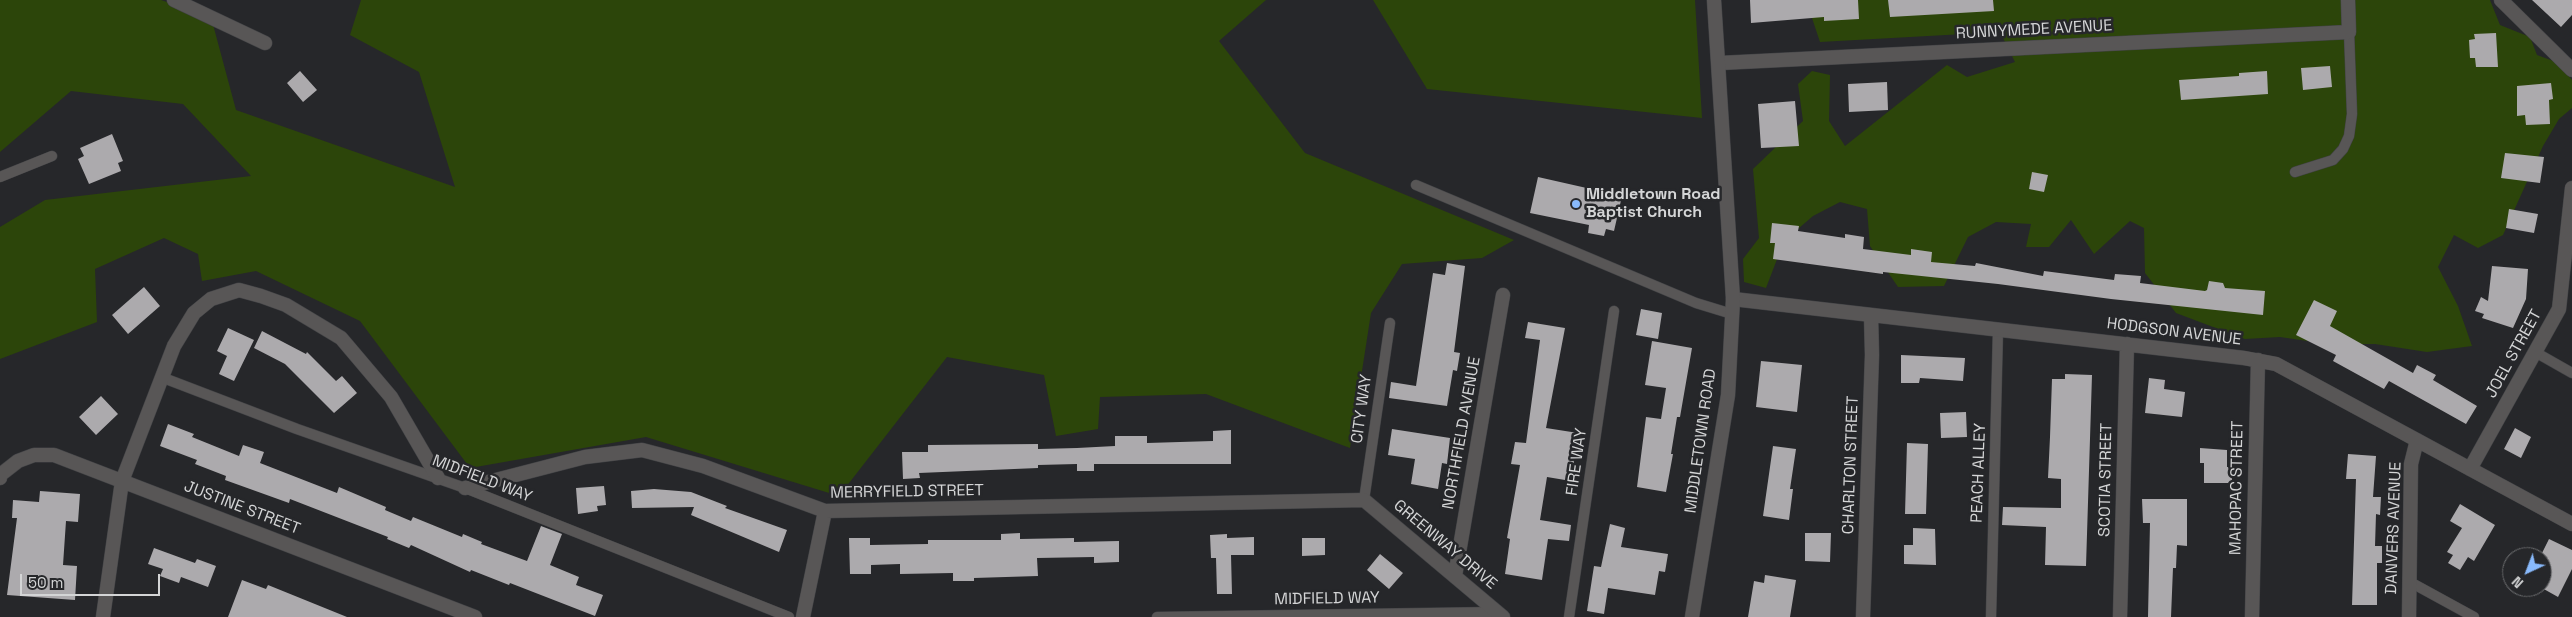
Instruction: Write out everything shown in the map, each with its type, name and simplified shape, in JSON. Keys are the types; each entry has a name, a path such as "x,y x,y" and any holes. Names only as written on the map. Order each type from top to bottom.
{"street":[{"path":"174,0 265,43"},
{"name":"MIDDLETOWN ROAD","path":"1692,617 1728,396 1733,299 1720,63 1714,0"},
{"path":"2348,0 2349,32"},
{"path":"2501,0 2572,70"},
{"name":"RUNNYMEDE AVENUE","path":"1720,63 2349,32"},
{"name":"JOEL STREET","path":"2470,469 2559,309 2572,188"},
{"path":"103,617 122,481 174,346 194,313 211,299 239,290 269,299 307,317 341,338 391,398 438,478"},
{"name":"NORTHFIELD AVENUE","path":"1455,576 1503,295"},
{"name":"HODGSON AVENUE","path":"1733,299 2127,344 2258,360 2276,364 2572,524"},
{"name":"CHARLTON STREET","path":"1862,617 1872,354 1871,315"},
{"name":"SCOTIA STREET","path":"2120,617 2127,344"},
{"name":"MAHOPAC STREET","path":"2252,617 2258,360"},
{"name":"DANVERS AVENUE","path":"2409,617 2412,464 2417,440"},
{"name":"MERRYFIELD STREET","path":"465,488 585,457 642,450 703,466 825,511 1364,500"},
{"name":"JUSTINE STREET","path":"0,478 0,475 18,461 34,455 54,456 475,617"},
{"name":"GREENWAY DRIVE","path":"1364,500 1500,614"},
{"path":"803,617 825,511"}],"lane":[{"path":"2296,172 2333,160 2343,149 2350,136 2352,114 2349,32"},
{"path":"0,177 52,156"},
{"path":"1416,185 1696,303 1732,314"},
{"name":"FIRE WAY","path":"1569,617 1614,311"},
{"name":"CITY WAY","path":"1364,500 1390,323"},
{"name":"PEACH ALLEY","path":"1990,617 1998,329"},
{"path":"2535,352 2572,373"},
{"name":"MIDFIELD WAY","path":"161,377 297,429 465,488 789,617"},
{"path":"2410,582 2474,617"},
{"name":"MIDFIELD WAY","path":"1157,617 1500,614"}],"green space":[{"path":"0,0 161,0 211,17 236,110 455,187 419,72 350,35 361,0 1266,0 1219,41 1305,153 1514,240 1482,258 1402,264 1371,313 1350,448 1206,394 1100,397 1098,429 1056,436 1044,375 947,357 839,496 646,437 470,468 360,321 256,271 202,281 198,254 164,238 95,269 97,322 0,359 0,227 45,200 251,176 183,104 71,91 0,152"},
{"path":"1373,0 1695,0 1702,118 1427,89"},
{"path":"1806,0 2490,0 2500,25 2530,37 2537,55 2556,62 2572,80 2572,108 2559,119 2543,146 2503,235 2478,248 2454,235 2438,267 2458,306 2472,346 2427,352 2375,344 2328,344 2280,337 2245,339 2176,313 2145,273 2144,228 2130,221 2094,254 2071,220 2049,247 2026,247 2031,224 1996,222 1968,237 1944,286 1898,287 1870,246 1867,209 1840,202 1813,216 1784,241 1766,288 1744,282 1743,259 1759,238 1753,169 1803,121 1798,84 1812,71 1830,75 1829,121 1845,146 1947,65 1967,77 2015,62 2000,32 1820,42"}],"building":[{"path":"1750,0 1858,0 1859,19 1824,21 1824,17 1751,23"},
{"path":"1888,0 1993,0 1994,11 1890,17"},
{"path":"2532,0 2572,0 2572,15 2561,27"},
{"path":"2496,33 2498,67 2476,67 2475,58 2470,58 2469,40 2475,39 2474,34"},
{"path":"2330,66 2332,87 2303,90 2301,68"},
{"path":"300,71 317,90 303,102 287,83"},
{"path":"2267,71 2268,94 2181,100 2179,80 2239,76 2239,73"},
{"path":"1887,82 1888,110 1849,112 1848,84"},
{"path":"2551,83 2553,99 2549,100 2550,124 2526,125 2525,115 2517,116 2517,86"},
{"path":"1795,101 1799,146 1761,148 1758,104"},
{"path":"112,134 123,161 118,163 121,171 89,184 78,159 84,156 80,148"},
{"path":"2505,153 2544,157 2540,183 2501,178"},
{"path":"2032,172 2048,175 2044,192 2029,189"},
{"name":"Middletown Road Baptist Church","path":"1538,177 1622,196 1614,231 1606,229 1604,236 1588,233 1589,225 1530,213"},
{"path":"2509,209 2538,214 2534,233 2506,228"},
{"path":"1772,223 1799,226 1798,231 1845,238 1845,234 1864,237 1863,249 1911,255 1911,249 1932,252 1931,262 1975,266 1976,263 2043,276 2044,271 2114,280 2115,274 2141,276 2140,283 2205,291 2209,281 2223,283 2225,288 2265,291 2263,315 2111,299 1998,284 1883,272 1883,274 1773,259 1775,243 1770,243"},
{"path":"1447,263 1465,266 1454,352 1460,353 1457,371 1453,370 1447,406 1389,398 1391,382 1416,386 1433,273 1445,275"},
{"path":"2492,266 2528,269 2526,299 2513,328 2482,318 2484,314 2475,311 2481,297 2488,301"},
{"path":"144,287 160,306 128,334 112,315"},
{"path":"2314,300 2337,311 2330,326 2413,373 2417,365 2436,375 2433,380 2477,406 2466,424 2389,381 2384,389 2333,361 2336,355 2296,335"},
{"path":"1641,309 1662,313 1658,339 1636,335"},
{"path":"1528,322 1565,328 1546,428 1578,433 1571,481 1547,477 1540,520 1571,525 1569,541 1548,539 1542,580 1505,574 1510,539 1507,538 1520,465 1511,464 1515,442 1526,443 1540,340 1525,338"},
{"path":"228,328 254,340 234,381 219,374 227,356 217,351"},
{"path":"262,331 306,354 307,352 336,381 342,376 357,393 334,413 285,364 254,348"},
{"path":"1652,341 1692,348 1680,417 1677,417 1666,492 1637,487 1646,417 1661,419 1666,388 1645,385"},
{"path":"1901,355 1965,358 1963,381 1920,378 1919,383 1901,383"},
{"path":"1761,361 1802,365 1797,412 1756,407"},
{"path":"2065,374 2092,375 2086,566 2045,565 2046,527 2002,525 2003,507 2061,508 2061,479 2048,478 2052,379 2065,379"},
{"path":"2149,378 2165,380 2164,389 2185,392 2182,417 2145,413"},
{"path":"101,396 118,414 96,435 79,417"},
{"path":"1966,412 1967,437 1941,438 1940,413"},
{"path":"168,424 194,434 192,437 239,456 243,445 264,452 260,463 337,493 339,487 386,507 385,510 411,521 413,517 462,537 463,534 482,542 481,544 527,561 541,526 562,534 550,565 579,577 576,585 603,595 595,616 510,583 509,585 471,570 470,572 411,545 409,548 387,539 388,537 290,499 289,503 225,480 226,476 195,464 197,460 160,446"},
{"path":"2515,428 2531,437 2521,458 2504,449"},
{"path":"1392,429 1450,438 1447,464 1442,463 1438,489 1411,484 1415,459 1388,455"},
{"path":"1231,430 1231,464 1094,464 1094,471 1077,471 1077,464 1038,465 1038,468 919,473 920,478 903,479 902,452 928,452 928,445 1038,444 1038,449 1077,448 1115,446 1115,436 1147,436 1147,443 1213,441 1213,431"},
{"path":"1907,443 1928,444 1926,514 1905,514"},
{"path":"1773,446 1796,449 1790,489 1793,489 1789,520 1763,516"},
{"path":"2200,448 2227,450 2227,467 2232,467 2232,483 2204,483 2204,463 2200,463"},
{"path":"2348,454 2376,456 2373,497 2381,497 2380,515 2376,514 2375,546 2382,546 2382,563 2377,563 2377,605 2352,605 2356,479 2346,479"},
{"path":"604,486 606,505 597,506 598,511 578,514 576,488"},
{"path":"654,489 691,492 727,506 725,508 787,530 779,552 691,515 694,507 632,508 631,491"},
{"path":"40,491 80,494 78,522 66,521 63,565 77,566 75,600 7,595 17,518 12,518 13,500 39,502"},
{"path":"2142,499 2187,499 2187,546 2177,545 2176,568 2173,568 2171,617 2148,617 2150,523 2143,523"},
{"path":"2460,504 2495,525 2474,561 2468,557 2460,570 2448,563 2453,555 2447,552 2462,528 2450,521"},
{"path":"1610,524 1625,528 1621,547 1668,554 1665,572 1659,571 1655,595 1608,588 1604,614 1587,611 1594,566 1601,567"},
{"path":"1913,528 1935,529 1936,565 1904,564 1904,545 1913,545"},
{"path":"1020,533 1020,539 1074,538 1074,542 1119,541 1119,562 1094,563 1094,557 1037,558 1038,576 974,578 974,581 953,581 953,573 900,574 900,564 871,565 871,574 850,574 849,538 870,538 870,545 928,544 928,540 1001,540 1001,534"},
{"path":"1805,533 1831,533 1830,562 1805,561"},
{"path":"1227,534 1227,538 1254,537 1254,555 1231,555 1232,594 1217,594 1216,558 1211,558 1210,535"},
{"path":"1302,538 1325,538 1325,555 1302,556"},
{"path":"2549,539 2572,550 2572,569 2558,597 2552,594 2552,547 2545,547"},
{"path":"154,548 195,563 197,559 216,566 208,587 181,577 179,583 160,576 163,569 148,564"},
{"path":"1380,554 1403,573 1389,589 1367,570"},
{"path":"1765,575 1796,580 1790,617 1748,617 1754,581 1764,583"},
{"path":"242,580 266,589 268,585 347,617 228,617"}],"place":[{"name":"Middletown Road Baptist Church","path":"1576,204"}]}
